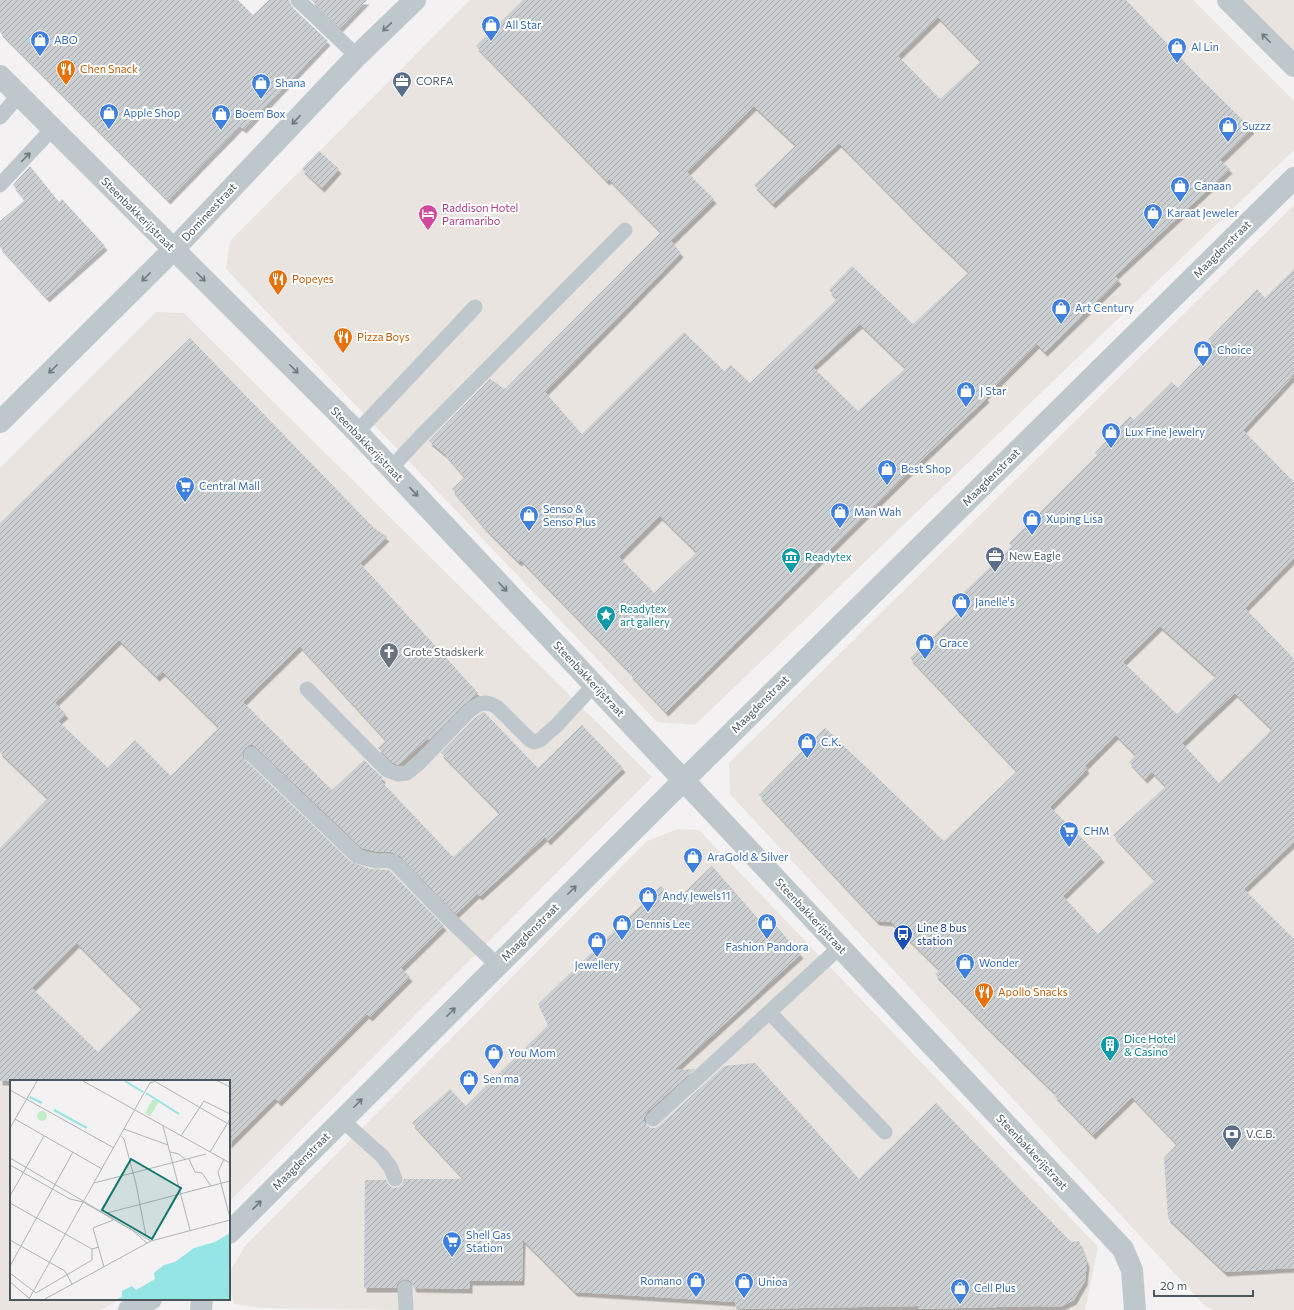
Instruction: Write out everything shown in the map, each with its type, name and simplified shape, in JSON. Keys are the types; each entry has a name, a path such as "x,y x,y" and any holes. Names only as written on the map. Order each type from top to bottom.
{"street":[{"name":"Domineestraat","path":"0,422 173,250 357,56 415,0"},
{"path":"1228,0 1294,66"},
{"name":"Steenbakkerijstraat","path":"0,76 54,128 173,250 357,432 1123,1249 1132,1270 1135,1310"},
{"name":"Maagdenstraat","path":"230,1232 497,965 1294,178"},
{"path":"129,1310 149,1300"},
{"path":"201,1310 202,1300"}],"lane":[{"path":"298,0 357,56"},
{"path":"0,117 19,95"},
{"path":"0,186 54,128"},
{"path":"391,468 625,230"},
{"path":"357,432 475,307"},
{"path":"307,689 387,770 398,774 406,773 417,765 469,711 483,702 490,703 496,707 530,740 534,742 540,740 557,725 594,684"},
{"path":"251,754 357,856 364,859 377,861 387,859 394,862 445,915 497,965"},
{"path":"653,1119 840,947"},
{"path":"770,1013 885,1132"},
{"path":"342,1120 382,1156 391,1168 396,1180"},
{"path":"405,1288 406,1310"}],"shaded area":[{"path":"470,0 1193,0 1294,101 1294,150 695,725 657,722 226,269 230,241"},
{"path":"1242,0 1294,0 1294,53"},
{"path":"1294,205 1294,1310 1213,1310 1205,1306 730,794 729,763"},
{"path":"156,312 184,313 652,777 230,1201 230,1080 10,1080 10,1300 119,1300 100,1310 0,1310 0,468"},
{"path":"678,829 699,830 1098,1247 1085,1310 401,1310 261,1308 234,1304 230,1289 230,1271 245,1246 647,841"}],"building":[{"path":"0,0 238,0 253,15 269,0 289,0 292,7 328,41 244,129 240,126 168,200 0,32"},
{"path":"311,0 367,0 340,28"},
{"path":"523,0 1126,0 1197,75 1252,129 1220,160 1230,169 1115,276 1119,280 1045,352 1037,344 985,396 987,398 909,472 666,712 630,674 631,673 521,560 519,562 486,529 452,489 465,477 445,454 429,441 490,379 505,389 661,232 609,179 607,181 476,46","holes":["938,17 981,61 940,99 898,56","754,106 796,145 754,185 773,204 839,143 969,272 913,324 852,266 829,290 837,299 750,383 731,365 724,371 684,332 582,434 545,392 681,253 671,241 714,199 687,172","860,324 906,368 858,411 813,367","660,516 697,552 654,593 619,557"]},
{"path":"319,151 339,169 322,188 302,169"},
{"path":"30,166 59,202 62,199 105,246 47,298 0,247 0,221 25,200 13,185"},
{"path":"1294,269 1294,375 1243,430 1294,482 1294,558 1245,608 1294,659 1294,842 1244,889 1294,939 1294,1268 1225,1272 1168,1218 1164,1158 1177,1144 1132,1097 1093,1135 1054,1095 1056,1094 935,974 940,970 891,922 877,921 759,795 825,728 944,841 1017,771 910,658 969,602 961,595 1012,546 1009,543 1097,455 1095,453 1130,416 1134,420 1172,382 1178,388 1216,347 1208,340 1257,289 1265,298","holes":["1160,626 1216,676 1177,714 1123,662","1235,693 1272,729 1219,783 1182,743","1116,735 1136,755 1129,762 1145,779 1152,772 1166,786 1113,835 1155,880 1098,934 1063,896 1102,858 1050,807 1087,769 1085,766"]},
{"path":"190,338 374,528 387,537 360,563 478,693 463,705 429,740 427,739 398,765 392,762 378,748 386,740 300,646 243,702 332,790 364,760 383,778 381,781 453,857 500,813 441,753 475,718 482,713 484,712 538,768 582,725 623,768 548,841 545,837 480,896 477,894 456,914 400,856 391,852 378,852 362,848 257,748 253,745 249,745 245,748 242,752 245,760 351,862 370,869 389,870 444,926 401,968 410,977 370,1017 367,1014 279,1102 275,1098 230,1143 230,1080 0,1081 0,848 48,798 0,752 0,523","holes":["119,640 157,677 163,672 219,727 171,776 135,740 108,768 58,721 66,714 55,703","77,943 142,1008 98,1052 32,988"]},
{"path":"712,866 760,921 766,915 801,954 674,1070 695,1069 647,1112 644,1117 646,1125 651,1128 659,1126 724,1066 755,1063 859,1179 936,1103 1071,1242 1079,1241 1087,1263 1085,1281 1074,1300 1060,1307 1039,1306 918,1309 918,1306 736,1309 735,1302 575,1292 523,1240 522,1281 470,1281 470,1289 414,1288 409,1280 405,1279 397,1284 396,1288 364,1288 365,1180 386,1180 389,1186 394,1188 402,1185 404,1179 464,1179 412,1123 450,1089 466,1106 548,1025 538,1004 661,886 675,901"}],"place":[{"name":"All Star","path":"491,42"},
{"name":"ABO","path":"40,57"},
{"name":"Al Lin","path":"1177,64"},
{"name":"Chen Snack","path":"66,86"},
{"name":"CORFA","path":"402,98"},
{"name":"Shana","path":"261,100"},
{"name":"Apple Shop","path":"109,130"},
{"name":"Boem Box","path":"221,131"},
{"name":"Suzzz","path":"1228,143"},
{"name":"Canaan","path":"1180,203"},
{"name":"Karaat Jeweler","path":"1153,230"},
{"name":"Raddison Hotel Paramaribo","path":"428,231"},
{"name":"Popeyes","path":"278,296"},
{"name":"Art Century","path":"1061,325"},
{"name":"Pizza Boys","path":"343,354"},
{"name":"Choice","path":"1203,367"},
{"name":"J Star","path":"966,408"},
{"name":"Lux Fine Jewelry","path":"1111,449"},
{"name":"Best Shop","path":"887,486"},
{"name":"Central Mall","path":"185,503"},
{"name":"Man Wah","path":"840,529"},
{"name":"Senso & Senso Plus","path":"529,532"},
{"name":"Xuping Lisa","path":"1032,536"},
{"name":"New Eagle","path":"995,573"},
{"name":"Readytex","path":"791,574"},
{"name":"Janelle's","path":"961,619"},
{"name":"Readytex art gallery","path":"606,632"},
{"name":"Grace","path":"925,660"},
{"name":"Grote Stadskerk","path":"389,669"},
{"name":"C.K.","path":"807,759"},
{"name":"CHM","path":"1069,848"},
{"name":"AraGold & Silver","path":"693,874"},
{"name":"Andy Jewels11","path":"648,913"},
{"name":"Fashion Pandora","path":"767,940"},
{"name":"Dennis Lee","path":"622,941"},
{"name":"Line 8 bus station","path":"903,951"},
{"name":"Jewellery","path":"597,958"},
{"name":"Wonder","path":"965,980"},
{"name":"Apollo Snacks","path":"984,1009"},
{"name":"Dice Hotel & Casino","path":"1110,1062"},
{"name":"You Mom","path":"494,1070"},
{"name":"Sen ma","path":"469,1096"},
{"name":"V.C.B.","path":"1232,1151"},
{"name":"Shell Gas Station","path":"452,1258"},
{"name":"Romano","path":"696,1298"},
{"name":"Unioa","path":"744,1299"},
{"name":"Cell Plus","path":"960,1305"}]}
